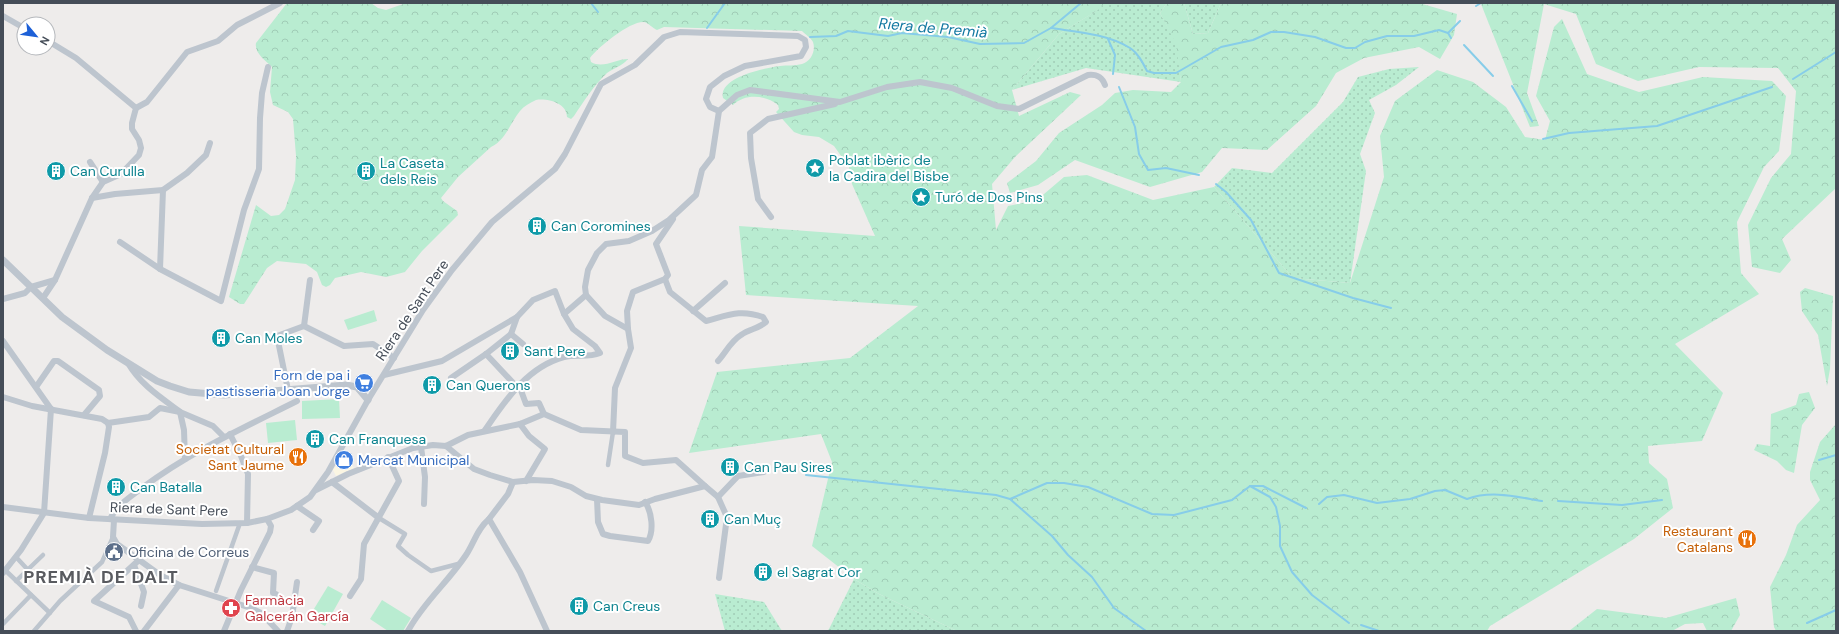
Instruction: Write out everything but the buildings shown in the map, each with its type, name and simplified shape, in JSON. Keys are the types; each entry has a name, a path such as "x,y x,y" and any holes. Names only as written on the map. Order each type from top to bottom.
{"street":[{"path":"44,299 55,280 92,198 103,182 121,174 139,155 139,140 132,129 136,108 147,102 188,52 218,41 237,25 280,3"},
{"path":"3,16 16,23"},
{"name":"Riera de Sant Pere","path":"3,507 112,520 202,524 240,523 267,519 297,506 310,497 328,472 368,400 423,310 452,270 492,222 555,169 565,154 601,84 635,65 664,37 680,32 798,36 805,40 806,47 801,56 745,66 724,76 710,87 706,99 710,107 719,111"},
{"path":"56,46 76,58 136,108"},
{"path":"120,242 160,269 221,301 244,210 259,169 262,93 268,67"},
{"path":"771,217 758,199 751,158 750,133 768,119 840,102 887,87 920,82 952,88 997,106 1019,109 1088,75 1100,77 1103,79 1105,85"},
{"path":"628,329 605,316 586,295 585,287 588,270 597,253 606,244 629,241 652,231 669,220 696,195 702,170 712,158 719,111 737,95 750,90 840,102"},
{"path":"92,198 115,194 163,190 187,173 206,155 210,143"},
{"path":"90,162 103,182"},
{"path":"160,269 163,190"},
{"path":"608,465 613,432 615,388 630,348 627,311 633,292 665,279 668,275 656,244 678,211"},
{"path":"3,260 62,317 107,350 157,381 189,392 224,395 346,385 357,387 368,400"},
{"path":"665,279 670,292 706,321 749,312 763,317 766,322 759,328 749,330 734,340 718,361"},
{"path":"3,299 25,293 31,287 55,280"},
{"path":"304,326 310,280"},
{"path":"693,310 725,283"},
{"path":"384,375 442,361 516,317 533,300 555,291 564,314 573,329 595,346 600,353 592,356 566,356 548,362 518,386 485,430"},
{"path":"564,314 586,295"},
{"path":"451,378 486,354 511,334 516,317"},
{"path":"288,390 277,336 304,326 344,346 373,344 394,358"},
{"path":"511,334 523,344"},
{"path":"3,341 51,409 44,512 16,557 4,571 31,594 50,613"},
{"path":"486,354 518,386 526,404 540,403 544,414 580,430 625,432 625,456 643,463 676,460 718,497 727,517 719,578"},
{"path":"36,387 54,361 58,361 99,390 100,396 84,416"},
{"path":"128,363 134,374 144,384 180,412 184,430 185,459"},
{"path":"3,396 32,406 102,419 108,423 149,417 160,408 180,412 213,426 224,437"},
{"path":"34,631 60,601 102,562 113,538 112,520 119,506 185,459 224,437 297,401"},
{"path":"314,491 388,457 421,447 433,445 446,446 468,435 485,430 520,424 544,414"},
{"path":"89,518 106,453 109,427 108,423"},
{"path":"520,424 529,436 545,449 526,481"},
{"path":"230,434 248,474 247,522"},
{"path":"446,446 474,469 513,482 552,481 597,499 639,505 645,502 705,486"},
{"path":"421,447 425,477 424,504"},
{"path":"350,596 361,579 364,544 399,480 388,457"},
{"path":"718,497 738,476 764,472"},
{"path":"332,482 379,518 405,534 398,546 408,555 431,570 458,564"},
{"path":"408,631 416,617 466,555 482,525 489,519 508,494 513,482"},
{"path":"597,499 598,522 603,534 648,541 651,535 650,511 645,502"},
{"path":"297,506 319,521 313,530"},
{"path":"224,631 252,567 270,532 271,526 267,519"},
{"path":"489,519 520,572 547,631"},
{"path":"216,591 240,523"},
{"path":"113,538 117,544 136,562 179,585 236,603 261,613 278,631"},
{"path":"16,581 43,555"},
{"path":"16,557 28,570"},
{"path":"136,562 94,601 129,616 136,631"},
{"path":"136,562 144,592 141,606"},
{"path":"252,567 274,573 273,593 276,594"},
{"path":"287,631 292,617 297,582"},
{"path":"144,631 179,585"},
{"path":"3,624 31,594"}],"shaded area":[{"name":"Mercat Municipal","path":"345,452 354,468 336,476 333,470"}],"green space":[{"path":"287,3 371,3 378,8 386,10 406,3 1105,3 1098,10 1059,34 1012,90 1019,116 1070,92 1081,95 1015,157 992,184 996,230 1008,206 1037,200 1064,177 1087,175 1153,200 1214,187 1293,278 1350,283 1384,177 1380,136 1395,101 1437,70 1473,82 1506,107 1525,137 1545,140 1550,121 1536,96 1554,27 1562,19 1587,74 1639,92 1703,77 1772,81 1786,96 1779,151 1764,167 1737,222 1741,273 1759,294 1675,344 1723,393 1702,441 1648,446 1649,463 1667,479 1673,508 1634,539 1490,626 1487,631 957,631 879,594 854,579 812,546 832,462 821,434 689,453 717,372 850,358 918,306 746,295 739,226 875,236 852,184 849,167 834,146 819,137 802,135 794,132 776,112 779,109 778,105 768,99 762,97 749,97 738,101 733,105 723,98 723,91 728,84 744,75 754,71 773,67 797,65 808,61 812,55 814,45 802,31 664,27 657,30 644,22 631,26 607,42 590,58 591,62 596,64 605,64 628,59 602,78 571,119 567,117 564,108 556,102 545,100 534,101 520,111 507,131 496,144 458,177 441,198 457,211 458,215 422,251 405,272 386,277 361,272 335,278 330,285 326,287 322,285 317,272 306,264 277,261 267,268 244,304 240,304 229,297 256,205 271,216 279,215 285,209 295,180 296,156 293,119 288,112 273,105 270,92 272,67 261,56 256,47 256,43"},
{"path":"1104,3 1167,3 1160,13 1177,44 1181,82 1086,68 1012,90 1059,34 1096,11"},
{"path":"1167,3 1184,3 1193,34 1208,33 1221,3 1419,3 1457,14 1454,35 1440,59 1419,47 1364,58 1336,73 1316,106 1267,150 1222,148 1202,172 1150,187 1075,160 1038,185 1010,193 1007,183 1036,161 1059,133 1102,105 1115,93 1133,90 1171,92 1181,82 1176,44 1160,13"},
{"path":"1184,3 1221,3 1208,33 1193,34"},
{"path":"1476,3 1836,3 1836,188 1782,239 1791,260 1780,273 1752,267 1748,225 1771,178 1791,154 1796,91 1778,68 1699,67 1638,81 1596,64 1576,14 1544,4 1527,93 1539,126 1530,127 1481,4"},
{"path":"1419,67 1396,85 1369,100 1375,113 1360,154 1366,171 1350,283 1293,278 1214,187 1232,168 1272,173 1343,102 1358,77 1389,69"},
{"path":"1805,288 1833,296 1830,369 1827,386 1818,335 1802,311 1800,292"},
{"path":"374,310 377,321 348,330 344,320"},
{"path":"1809,392 1815,408 1802,425 1794,473 1786,470 1777,461 1754,450 1757,444 1770,446 1771,414 1796,405 1799,394"},
{"path":"339,399 340,418 302,419 302,401"},
{"path":"295,420 297,440 268,443 266,423"},
{"path":"1836,424 1836,631 1776,631 1774,627 1770,587 1786,555 1797,525 1820,500 1810,480 1810,472 1820,442"},
{"path":"854,579 879,594 957,631 827,631"},
{"path":"328,586 343,594 325,626 309,617"},
{"path":"715,594 764,602 782,631 725,631"},
{"path":"1736,598 1740,615 1731,631 1707,631 1703,623 1685,624 1672,631 1569,631 1597,609 1666,618"},
{"path":"382,600 411,618 403,631 388,631 370,619"}],"waterway":[{"path":"591,3 598,12"},
{"path":"707,28 725,3"},
{"name":"Riera de Premià","path":"810,37 836,36 848,31 888,36 902,33 948,37 980,44 1024,43 1051,28 1081,3"},
{"path":"1476,6 1481,3"},
{"path":"1051,28 1092,34 1121,43 1133,50 1140,58 1147,71 1154,73 1176,73 1221,47 1253,40 1271,32 1284,32 1315,37 1346,48 1355,48 1365,42 1387,36 1414,36 1439,30 1448,33 1460,21"},
{"path":"1448,33 1451,38"},
{"path":"1108,39 1115,55 1113,74"},
{"path":"1464,45 1493,76"},
{"path":"1793,79 1836,52"},
{"path":"1512,86 1532,121"},
{"path":"1119,87 1135,127 1139,154 1148,170 1166,168 1199,175"},
{"path":"1543,139 1569,133 1657,126 1772,87"},
{"path":"1216,184 1226,192 1251,220 1279,273 1353,298 1391,308"},
{"path":"1819,460 1836,455"},
{"path":"806,475 996,495 1010,499 1047,483 1064,483 1088,487 1152,514 1174,515 1232,500 1250,486 1263,486 1306,508"},
{"path":"1250,486 1270,497 1276,507 1280,526 1280,546 1292,572 1312,595 1349,623"},
{"path":"1319,504 1327,497 1344,495 1377,503 1410,499 1435,491 1445,490 1467,499 1476,496 1504,495 1542,501"},
{"path":"1010,499 1052,536 1068,555 1092,577 1114,608 1146,631"},
{"path":"1558,501 1622,505 1662,500"},
{"path":"1807,623 1836,610"},
{"path":"1361,625 1379,631"}],"place":[{"name":"Poblat ibèric de la Cadira del Bisbe","path":"815,168"},
{"name":"Can Curulla","path":"56,171"},
{"name":"La Caseta dels Reis","path":"366,171"},
{"name":"Turó de Dos Pins","path":"921,197"},
{"name":"Can Coromines","path":"537,226"},
{"name":"Can Moles","path":"221,338"},
{"name":"Sant Pere","path":"510,351"},
{"name":"Forn de pa i pastisseria Joan Jorge","path":"364,383"},
{"name":"Can Querons","path":"432,385"},
{"name":"Can Franquesa","path":"315,439"},
{"name":"Societat Cultural Sant Jaume","path":"298,457"},
{"name":"Mercat Municipal","path":"344,460"},
{"name":"Can Pau Sires","path":"730,467"},
{"name":"Can Batalla","path":"116,487"},
{"name":"Can Muç","path":"710,519"},
{"name":"Restaurant Catalans","path":"1747,539"},
{"name":"Oficina de Correus","path":"114,552"},
{"name":"el Sagrat Cor","path":"763,572"},
{"name":"Can Creus","path":"579,606"},
{"name":"Farmàcia Galcerán García","path":"231,608"}],"district":[{"name":"PREMIÀ DE DALT","path":"101,577"}]}
